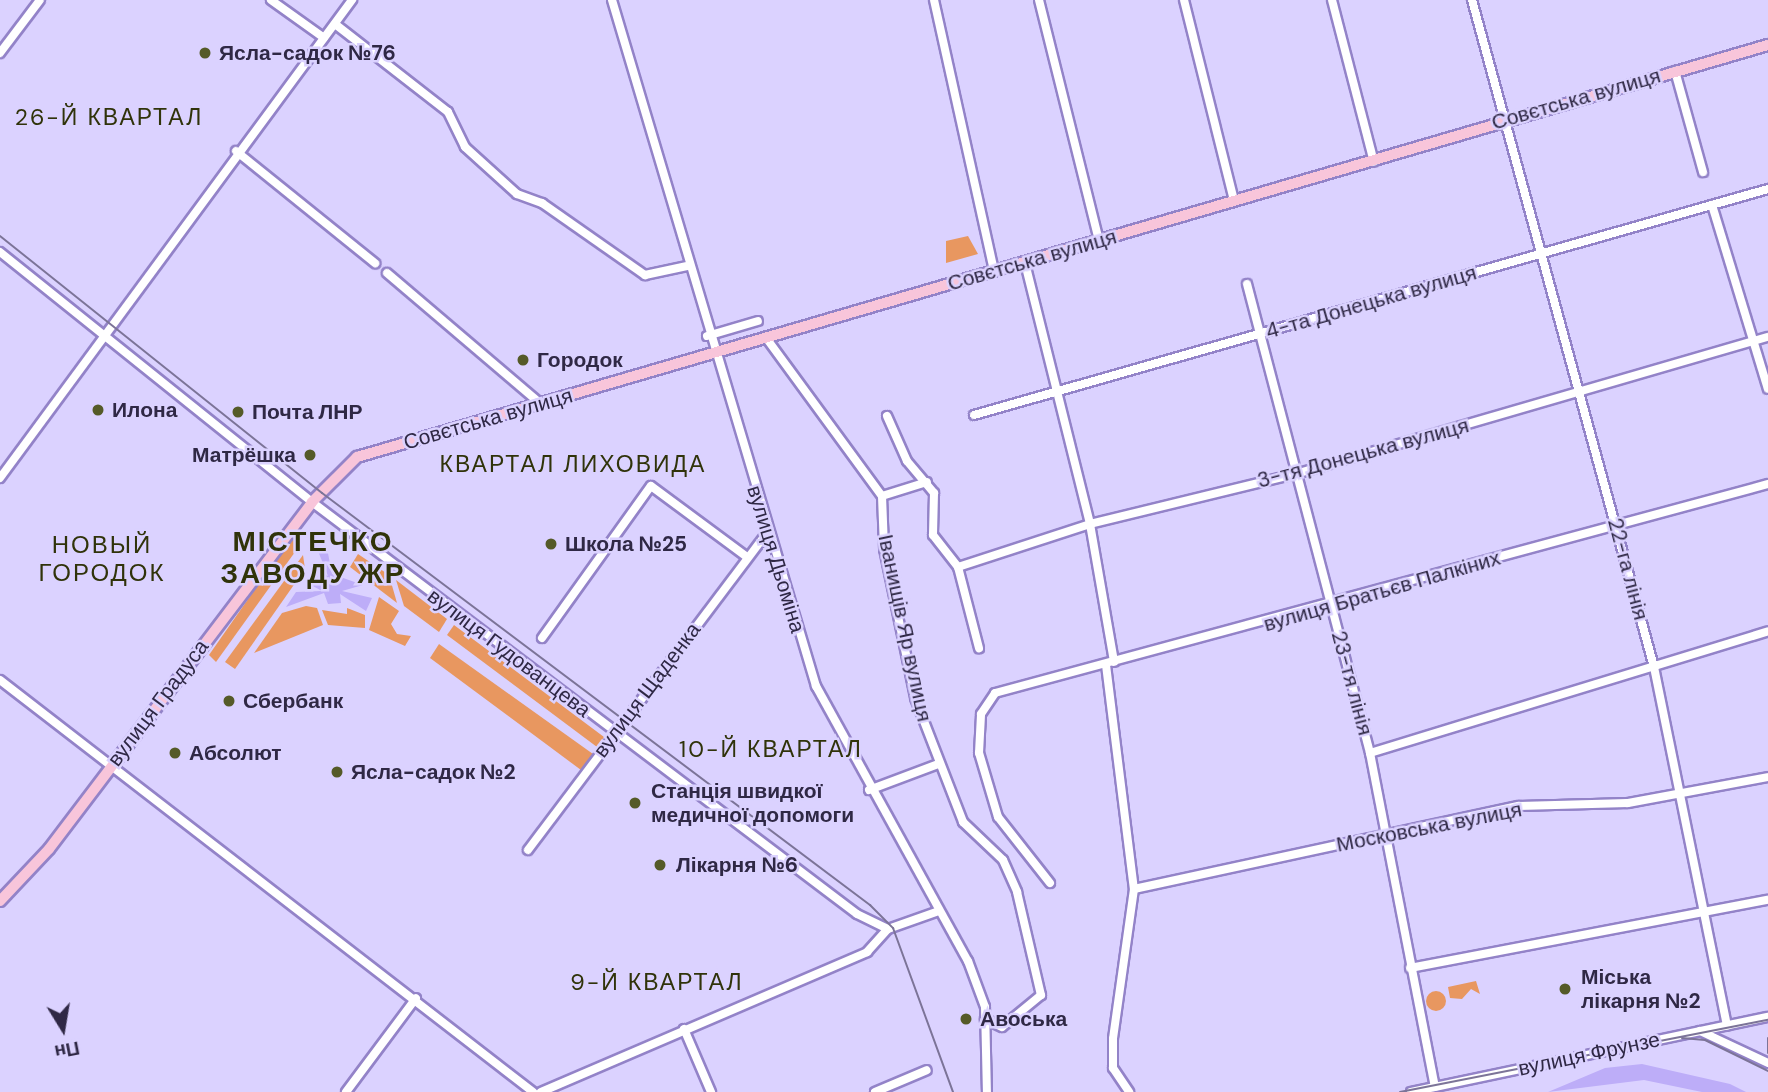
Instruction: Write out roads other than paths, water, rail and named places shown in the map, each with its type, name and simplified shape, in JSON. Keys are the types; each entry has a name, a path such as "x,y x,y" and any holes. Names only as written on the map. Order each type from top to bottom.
{"main road":[{"name":"Совєтська вулиця","path":"312,502 357,457 1374,162 1506,118 1768,45"},
{"name":"вулиця Градуса","path":"0,901 110,767 312,502"}],"street":[{"path":"0,53 40,0"},
{"path":"271,0 324,38"},
{"path":"0,478 236,151 352,0"},
{"name":"вулиця Дьоміна","path":"612,0 712,355 816,687 936,912 968,961 985,1019 987,1092"},
{"path":"933,0 994,271"},
{"path":"1039,0 1099,241"},
{"path":"1184,0 1234,201"},
{"path":"1332,0 1374,162"},
{"name":"22-га лінія","path":"1472,0 1581,391 1654,667 1684,796 1703,913 1727,1026"},
{"path":"335,24 448,112 466,146 517,194 542,203 645,275 687,266"},
{"path":"1675,71 1703,172"},
{"path":"236,151 375,263"},
{"name":"4-та Донецька вулиця","path":"974,415 1768,189"},
{"path":"1712,205 1768,389"},
{"name":"вулиця Гудованцева","path":"0,252 312,502 614,734 857,914 888,929"},
{"path":"1025,262 1059,389 1090,524 1110,664 1134,889 1113,1039 1113,1068 1129,1092"},
{"path":"387,273 540,403"},
{"name":"23-тя лінія","path":"1247,284 1299,473 1370,752 1388,833 1410,968 1435,1087"},
{"path":"707,336 758,321"},
{"name":"3-тя Донецька вулиця","path":"958,567 1090,524 1299,473 1768,337"},
{"path":"766,340 882,496 927,482"},
{"path":"887,416 907,461 934,493 937,548 958,567 979,648"},
{"name":"вулиця Братьєв Палкіних","path":"1050,883 998,817 979,753 981,714 995,693 1332,606 1768,484"},
{"path":"542,638 650,486 747,557"},
{"name":"Іванищів Яр вулиця","path":"882,496 884,549 915,698 938,764 963,822 1003,860 1017,892 1041,995 1002,1027 985,1019"},
{"name":"вулиця Щаденка","path":"528,850 768,531"},
{"path":"1370,752 1768,631"},
{"path":"0,680 110,767 415,998 533,1092"},
{"path":"869,790 938,764"},
{"name":"Московська вулиця","path":"1134,889 1519,806 1684,796 1768,777"},
{"path":"1410,968 1768,900"},
{"path":"541,1092 867,952 888,929 936,912"},
{"path":"346,1092 415,998"},
{"name":"вулиця Фрунзе","path":"1411,1092 1768,1017"},
{"path":"684,1029 711,1092"},
{"path":"1699,1031 1768,1063"},
{"path":"875,1092 927,1070"}],"tram line":[{"path":"0,236 322,493 870,905 893,928 953,1092"},
{"path":"1400,1092 1768,1020"},
{"path":"1682,1038 1705,1040 1768,1071"},
{"path":"1768,1038 1768,1053"}],"place":[{"name":"Ясла-садок №76","path":"205,53"},
{"name":"Городок","path":"523,360"},
{"name":"Илона","path":"98,410"},
{"name":"Почта ЛНР","path":"238,412"},
{"name":"Матрёшка","path":"310,455"},
{"name":"Школа №25","path":"551,544"},
{"name":"Сбербанк","path":"229,701"},
{"name":"Абсолют","path":"175,753"},
{"name":"Ясла-садок №2","path":"337,772"},
{"name":"Станція швидкої медичної допомоги","path":"635,803"},
{"name":"Лікарня №6","path":"660,865"},
{"name":"Міська лікарня №2","path":"1565,989"},
{"name":"Авоська","path":"966,1019"}],"district":[{"name":"26-Й КВАРТАЛ","path":"109,117"},
{"name":"КВАРТАЛ ЛИХОВИДА","path":"573,464"},
{"name":"МІСТЕЧКО ЗАВОДУ ЖР","path":"313,558"},
{"name":"НОВЫЙ ГОРОДОК","path":"102,559"},
{"name":"10-Й КВАРТАЛ","path":"771,749"},
{"name":"9-Й КВАРТАЛ","path":"657,982"}]}
